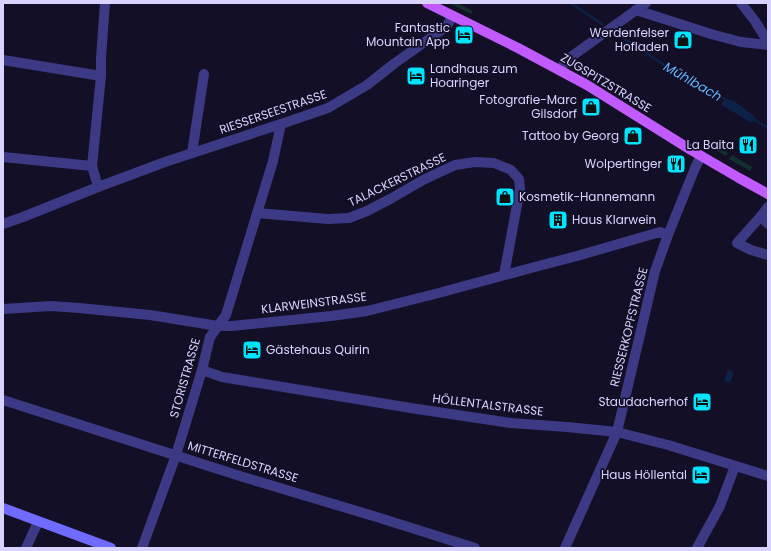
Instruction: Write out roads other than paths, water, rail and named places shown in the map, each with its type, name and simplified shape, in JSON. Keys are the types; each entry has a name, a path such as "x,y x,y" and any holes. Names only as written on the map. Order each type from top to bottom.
{"main road":[{"name":"ZUGSPITZSTRASSE","path":"427,3 518,48 587,85 701,156 768,194"},
{"path":"3,508 111,548"}],"street":[{"path":"98,187 92,166 101,76 105,3"},
{"path":"559,70 568,59 646,3"},
{"path":"741,3 755,21 768,42"},
{"path":"636,10 741,42 768,45"},
{"name":"RIESSERSEESTRASSE","path":"3,224 165,162 328,108 367,85 394,63 447,26 452,16"},
{"path":"3,60 101,76"},
{"path":"192,153 204,74"},
{"name":"STORISTRASSE","path":"142,548 176,455 202,370 210,337 226,315 273,161 281,124"},
{"name":"RIESSERKOPFSTRASSE","path":"565,548 617,432 655,272 668,235 701,156"},
{"path":"3,157 92,166"},
{"name":"TALACKERSTRASSE","path":"257,213 328,219 349,218 367,211 423,180 455,165 475,162 494,163 511,170 519,180 520,189 504,275"},
{"path":"768,207 737,243 751,250 768,255"},
{"path":"761,216 768,224"},
{"name":"KLARWEINSTRASSE","path":"3,309 52,306 79,308 150,315 218,326 232,326 331,316 367,311 435,294 660,232 668,235"},
{"name":"HÖLLENTALSTRASSE","path":"202,370 222,376 417,409 511,423 617,432 668,445 768,476"},
{"name":"MITTERFELDSTRASSE","path":"3,400 243,477 475,548"},
{"path":"697,548 720,506 735,466"},
{"path":"26,548 38,522"}],"water":[{"path":"726,99 734,101 754,116 755,120 750,122 722,105"},
{"path":"728,370 734,372 730,383 724,381"}],"waterway":[{"name":"Mühlbach","path":"571,3 602,24"},
{"name":"Mühlbach","path":"617,34 672,70 728,101"},
{"name":"Mühlbach","path":"753,119 768,128"}],"place":[{"name":"Fantastic Mountain App","path":"464,35"},
{"name":"Werdenfelser Hofladen","path":"683,40"},
{"name":"Landhaus zum Hoaringer","path":"416,76"},
{"name":"Fotografie-Marc Gilsdorf","path":"591,107"},
{"name":"Tattoo by Georg","path":"633,136"},
{"name":"La Baita","path":"748,145"},
{"name":"Wolpertinger","path":"676,164"},
{"name":"Kosmetik-Hannemann","path":"505,197"},
{"name":"Haus Klarwein","path":"558,220"},
{"name":"Gästehaus Quirin","path":"252,350"},
{"name":"Staudacherhof","path":"702,402"},
{"name":"Haus Höllental","path":"701,475"}]}
